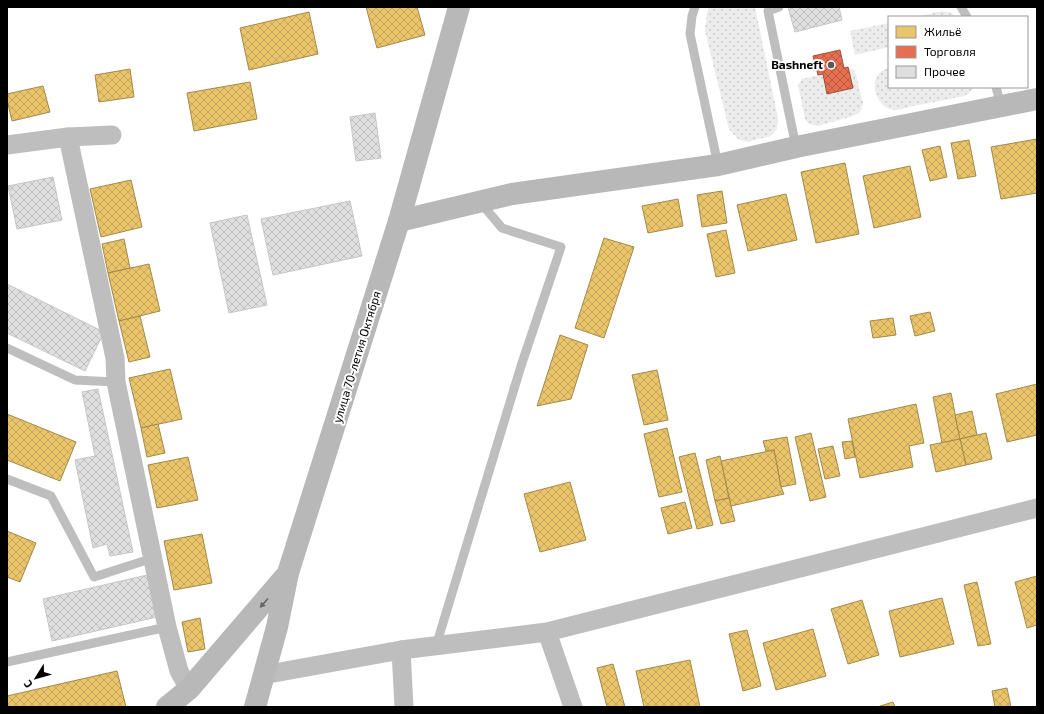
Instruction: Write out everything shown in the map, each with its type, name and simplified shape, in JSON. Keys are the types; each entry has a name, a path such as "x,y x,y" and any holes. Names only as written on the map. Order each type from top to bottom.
{"street":[{"name":"улица 70-летия Октября","path":"256,707 263,675 277,627 288,573 400,221 459,7"},
{"path":"400,221 512,194 718,165 998,96 1037,99"},
{"path":"7,146 68,137 112,135"},
{"path":"68,137 115,358 116,382 167,627 179,671 189,690"},
{"path":"263,675 401,650 547,632 1037,508"},
{"path":"167,707 189,690 288,573"},
{"path":"547,632 573,707"},
{"path":"401,650 404,707"}],"lane":[{"path":"695,7 692,16 690,34 718,165"},
{"path":"779,7 768,11 796,147"},
{"path":"961,7 966,16"},
{"path":"436,646 521,366 561,247 502,228 480,201"},
{"path":"7,348 75,380 116,382"},
{"path":"7,479 51,496 94,577 153,558"},
{"path":"7,662 167,627"}],"shaded area":[{"path":"709,7 755,7 778,118 777,129 771,136 747,142 738,139 729,129 705,31"},
{"path":"942,11 952,13 954,16 920,16"},
{"path":"888,23 888,47 855,55 850,31"},
{"path":"848,67 855,71 863,103 860,112 853,116 818,126 809,124 805,119 798,85 802,79 823,74 827,94 852,88"},
{"path":"888,68 888,88 973,89 965,96 895,110 882,104 875,90 877,77 882,71"}],"building: Жильё":[{"path":"366,7 417,7 425,35 377,48"},
{"path":"309,12 318,54 249,70 240,28"},
{"path":"130,69 134,97 99,102 95,75"},
{"path":"250,82 257,119 194,131 187,93"},
{"path":"43,86 50,112 12,121 7,94"},
{"path":"1037,139 1037,193 1001,199 991,147"},
{"path":"969,140 976,176 958,179 951,143"},
{"path":"940,146 947,177 930,181 922,150"},
{"path":"845,163 859,234 816,243 801,172"},
{"path":"910,166 921,217 874,228 863,176"},
{"path":"131,180 142,227 101,237 90,189"},
{"path":"722,191 727,223 702,227 697,195"},
{"path":"786,194 797,240 748,251 737,205"},
{"path":"678,199 683,226 648,233 642,206"},
{"path":"726,230 735,273 716,277 707,234"},
{"path":"604,238 634,247 604,338 575,328"},
{"path":"124,239 130,268 108,273 102,244"},
{"path":"149,264 160,311 119,321 108,273"},
{"path":"930,312 935,331 915,336 910,316"},
{"path":"140,316 150,357 129,362 119,321"},
{"path":"893,318 896,335 873,338 870,321"},
{"path":"560,335 588,345 571,399 537,406"},
{"path":"170,369 182,419 141,428 129,378"},
{"path":"657,370 668,420 644,425 632,375"},
{"path":"1037,384 1037,435 1007,442 996,394"},
{"path":"951,393 960,439 942,443 933,397"},
{"path":"916,404 924,443 909,446 913,467 860,478 848,419"},
{"path":"972,411 977,435 960,439 955,415"},
{"path":"7,414 76,442 60,481 7,460"},
{"path":"158,424 165,453 147,457 141,428"},
{"path":"667,428 682,492 659,497 644,434"},
{"path":"811,433 826,497 810,501 795,437"},
{"path":"986,433 992,459 966,465 960,439"},
{"path":"787,437 796,484 781,487 774,450 766,451 763,441"},
{"path":"960,439 966,465 936,472 930,445"},
{"path":"852,441 855,457 845,459 842,442"},
{"path":"833,446 840,476 825,479 818,449"},
{"path":"774,450 781,487 784,494 731,506 721,461"},
{"path":"695,453 713,525 697,529 679,457"},
{"path":"720,456 729,498 715,501 706,460"},
{"path":"188,457 198,500 157,508 148,465"},
{"path":"570,482 586,540 540,552 524,494"},
{"path":"729,498 735,521 721,524 715,501"},
{"path":"685,502 692,528 668,534 661,508"},
{"path":"7,531 36,543 20,582 7,577"},
{"path":"202,534 212,583 174,590 164,541"},
{"path":"1037,576 1037,625 1027,628 1015,582"},
{"path":"977,582 991,644 978,646 964,585"},
{"path":"942,598 954,644 900,657 889,611"},
{"path":"862,600 879,655 848,664 831,609"},
{"path":"200,618 205,649 188,652 182,622"},
{"path":"813,629 826,676 776,690 763,643"},
{"path":"747,630 761,686 743,691 729,634"},
{"path":"690,660 700,707 644,707 636,671"},
{"path":"613,664 625,707 607,707 597,668"},
{"path":"117,671 126,707 7,707 7,696"},
{"path":"1007,688 1011,707 995,707 992,691"},
{"path":"893,702 895,707 877,707"}],"building: Торговля":[{"path":"840,50 844,68 848,67 853,88 827,94 823,74 818,75 813,56"}],"building: Прочее":[{"path":"788,7 839,7 842,20 795,32"},
{"path":"375,113 381,158 356,161 350,117"},
{"path":"53,177 62,220 17,229 8,186"},
{"path":"350,201 362,256 273,275 261,219"},
{"path":"247,215 267,305 229,313 210,223"},
{"path":"7,284 104,332 85,371 7,333"},
{"path":"98,389 133,552 110,556 107,544 93,548 75,460 95,456 82,392"},
{"path":"147,575 157,617 52,641 43,599"}],"place":[{"name":"Bashneft","path":"831,65"}]}
